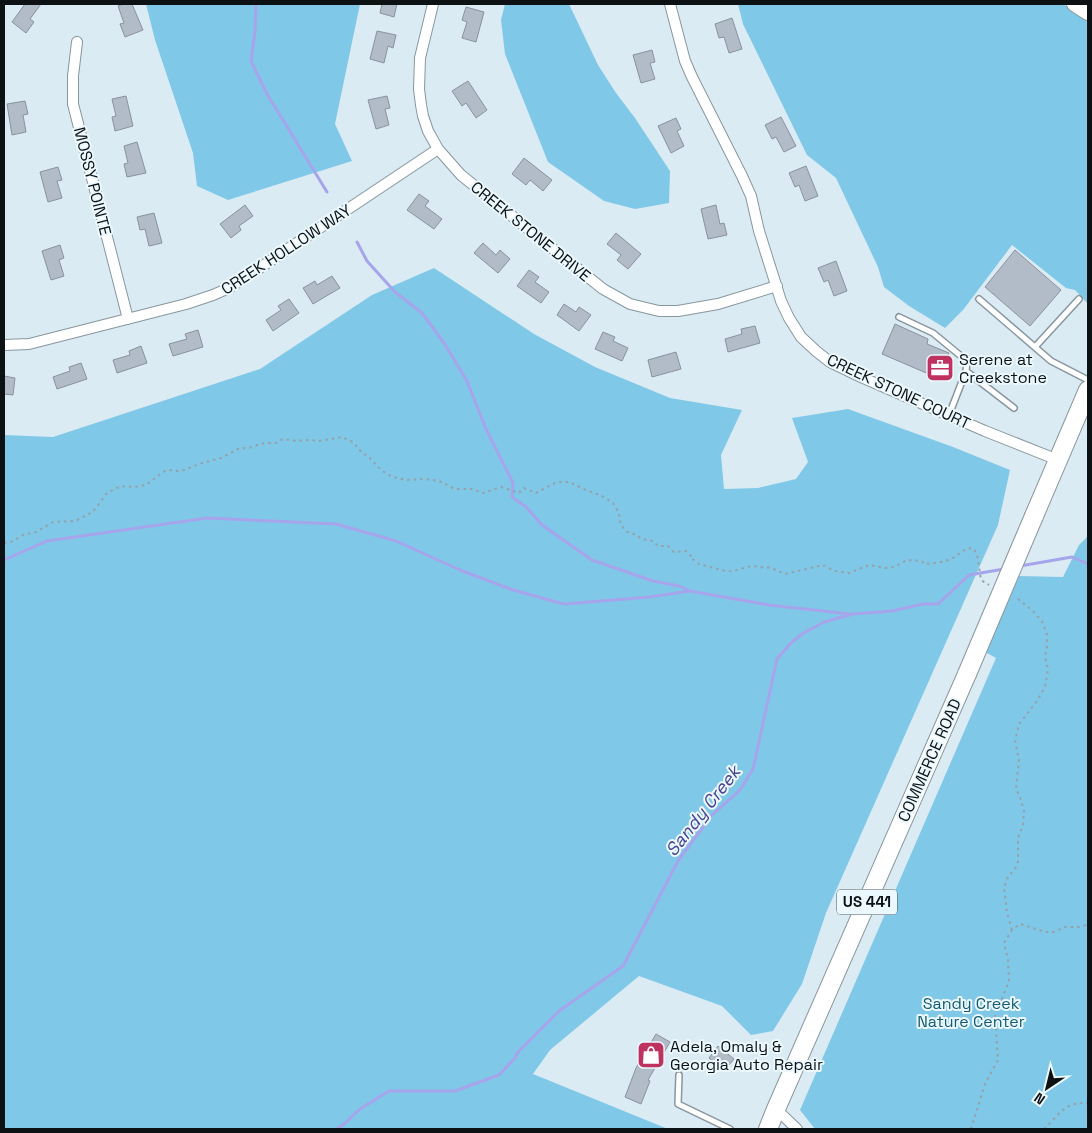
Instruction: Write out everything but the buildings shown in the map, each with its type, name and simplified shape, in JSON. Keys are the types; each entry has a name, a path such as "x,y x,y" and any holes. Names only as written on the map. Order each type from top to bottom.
{"highway":[{"name":"COMMERCE ROAD","path":"768,1129 967,674 1058,460 1084,411 1088,390"}],"street":[{"name":"CREEK STONE DRIVE","path":"433,4 420,58 419,90 423,116 428,131 438,149 461,175 603,289 630,304 658,311 678,311 718,304 777,286"},
{"name":"CREEK STONE COURT","path":"670,4 685,61 742,176 750,196 781,301 801,337 830,362 985,431 1058,460"},
{"path":"1074,4 1088,13"},
{"name":"MOSSY POINTE","path":"77,42 73,76 73,104 128,319"},
{"name":"CREEK HOLLOW WAY","path":"4,344 29,344 195,301 229,288 438,149"},
{"path":"776,1109 797,1129"}],"lane":[{"path":"979,299 1051,361 1088,380"},
{"path":"1035,347 1079,299"},
{"path":"898,317 932,333 967,361 966,370 949,415"},
{"path":"966,370 1014,408"},
{"path":"679,1075 678,1104 730,1129"}],"path":[{"path":"4,543 36,532 53,522 75,520 85,516 96,508 106,494 116,488 146,485 168,470 184,470 221,458 238,449 252,448 265,443 276,443 283,439 297,441 342,437 353,442 362,453 368,456 382,470 400,480 433,480 442,482 454,490 472,489 483,492 505,487 519,492 524,488 536,493 555,483 574,484 613,502 625,530 642,539 653,541 658,546 668,546 674,552 686,551 699,564 725,570 733,571 751,566 761,566 785,574 823,565 835,571 849,573 869,565 885,568 894,567 907,560 922,561 924,564 940,562 949,560 960,552 973,548 977,554 981,580 993,587"},
{"path":"1010,595 1033,611 1043,624 1047,635 1045,657 1048,670 1045,687 1037,701 1019,724 1015,741 1019,760 1016,788 1024,811 1018,842 1018,861 1008,877 1004,888 1007,913 1012,930"},
{"path":"971,1129 985,1084 998,1060 995,1016 1009,981 1008,959 1004,943 1012,930 1020,924 1044,932 1054,932 1065,927 1081,927 1088,924"},
{"path":"1044,1129 1066,1106 1088,1103"}],"green space":[{"path":"146,4 360,4 335,124 352,161 228,200 197,186 193,153 155,40"},
{"path":"505,4 569,4 598,65 670,171 669,203 635,209 604,201 548,162 505,54 501,20"},
{"path":"738,4 1063,4 1088,20 1088,304 1075,290 1066,288 1012,245 963,310 945,328 909,306 884,287 878,267 836,178 807,155 743,24"},
{"path":"434,268 534,334 595,367 670,398 742,410 721,455 724,489 758,488 796,479 808,462 792,418 848,409 1010,470 998,525 826,913 802,984 773,1031 751,1035 722,1006 639,976 550,1050 533,1074 668,1129 4,1129 4,435 53,437 260,369 372,295"},
{"name":"Sandy Creek Nature Center","path":"1088,536 1088,1129 815,1129 800,1110 996,658 985,652 1019,576 1063,577 1079,545"}],"waterway":[{"path":"256,4 251,61 267,94 327,192"},
{"path":"357,242 367,261 395,292 422,313 444,343 467,381 486,429 513,483 512,497 526,507 542,525 592,560 653,581 679,586 690,591 769,605 850,614"},
{"path":"4,560 47,541 207,518 336,524 396,541 460,570 513,590 564,604 650,597 690,591"},
{"name":"Sandy Creek","path":"1020,566 1072,557 1088,564"},
{"name":"Sandy Creek","path":"336,1129 360,1109 389,1091 455,1091 499,1075 515,1058 518,1052 559,1011 623,966 678,861 711,816 740,790 753,769 777,659 790,644 802,634 824,622 853,614 892,611 923,604 938,604 969,575 1004,569"}],"place":[{"name":"Serene at Creekstone","path":"940,368"},
{"name":"Adela, Omaly & Georgia Auto Repair","path":"651,1055"}]}
